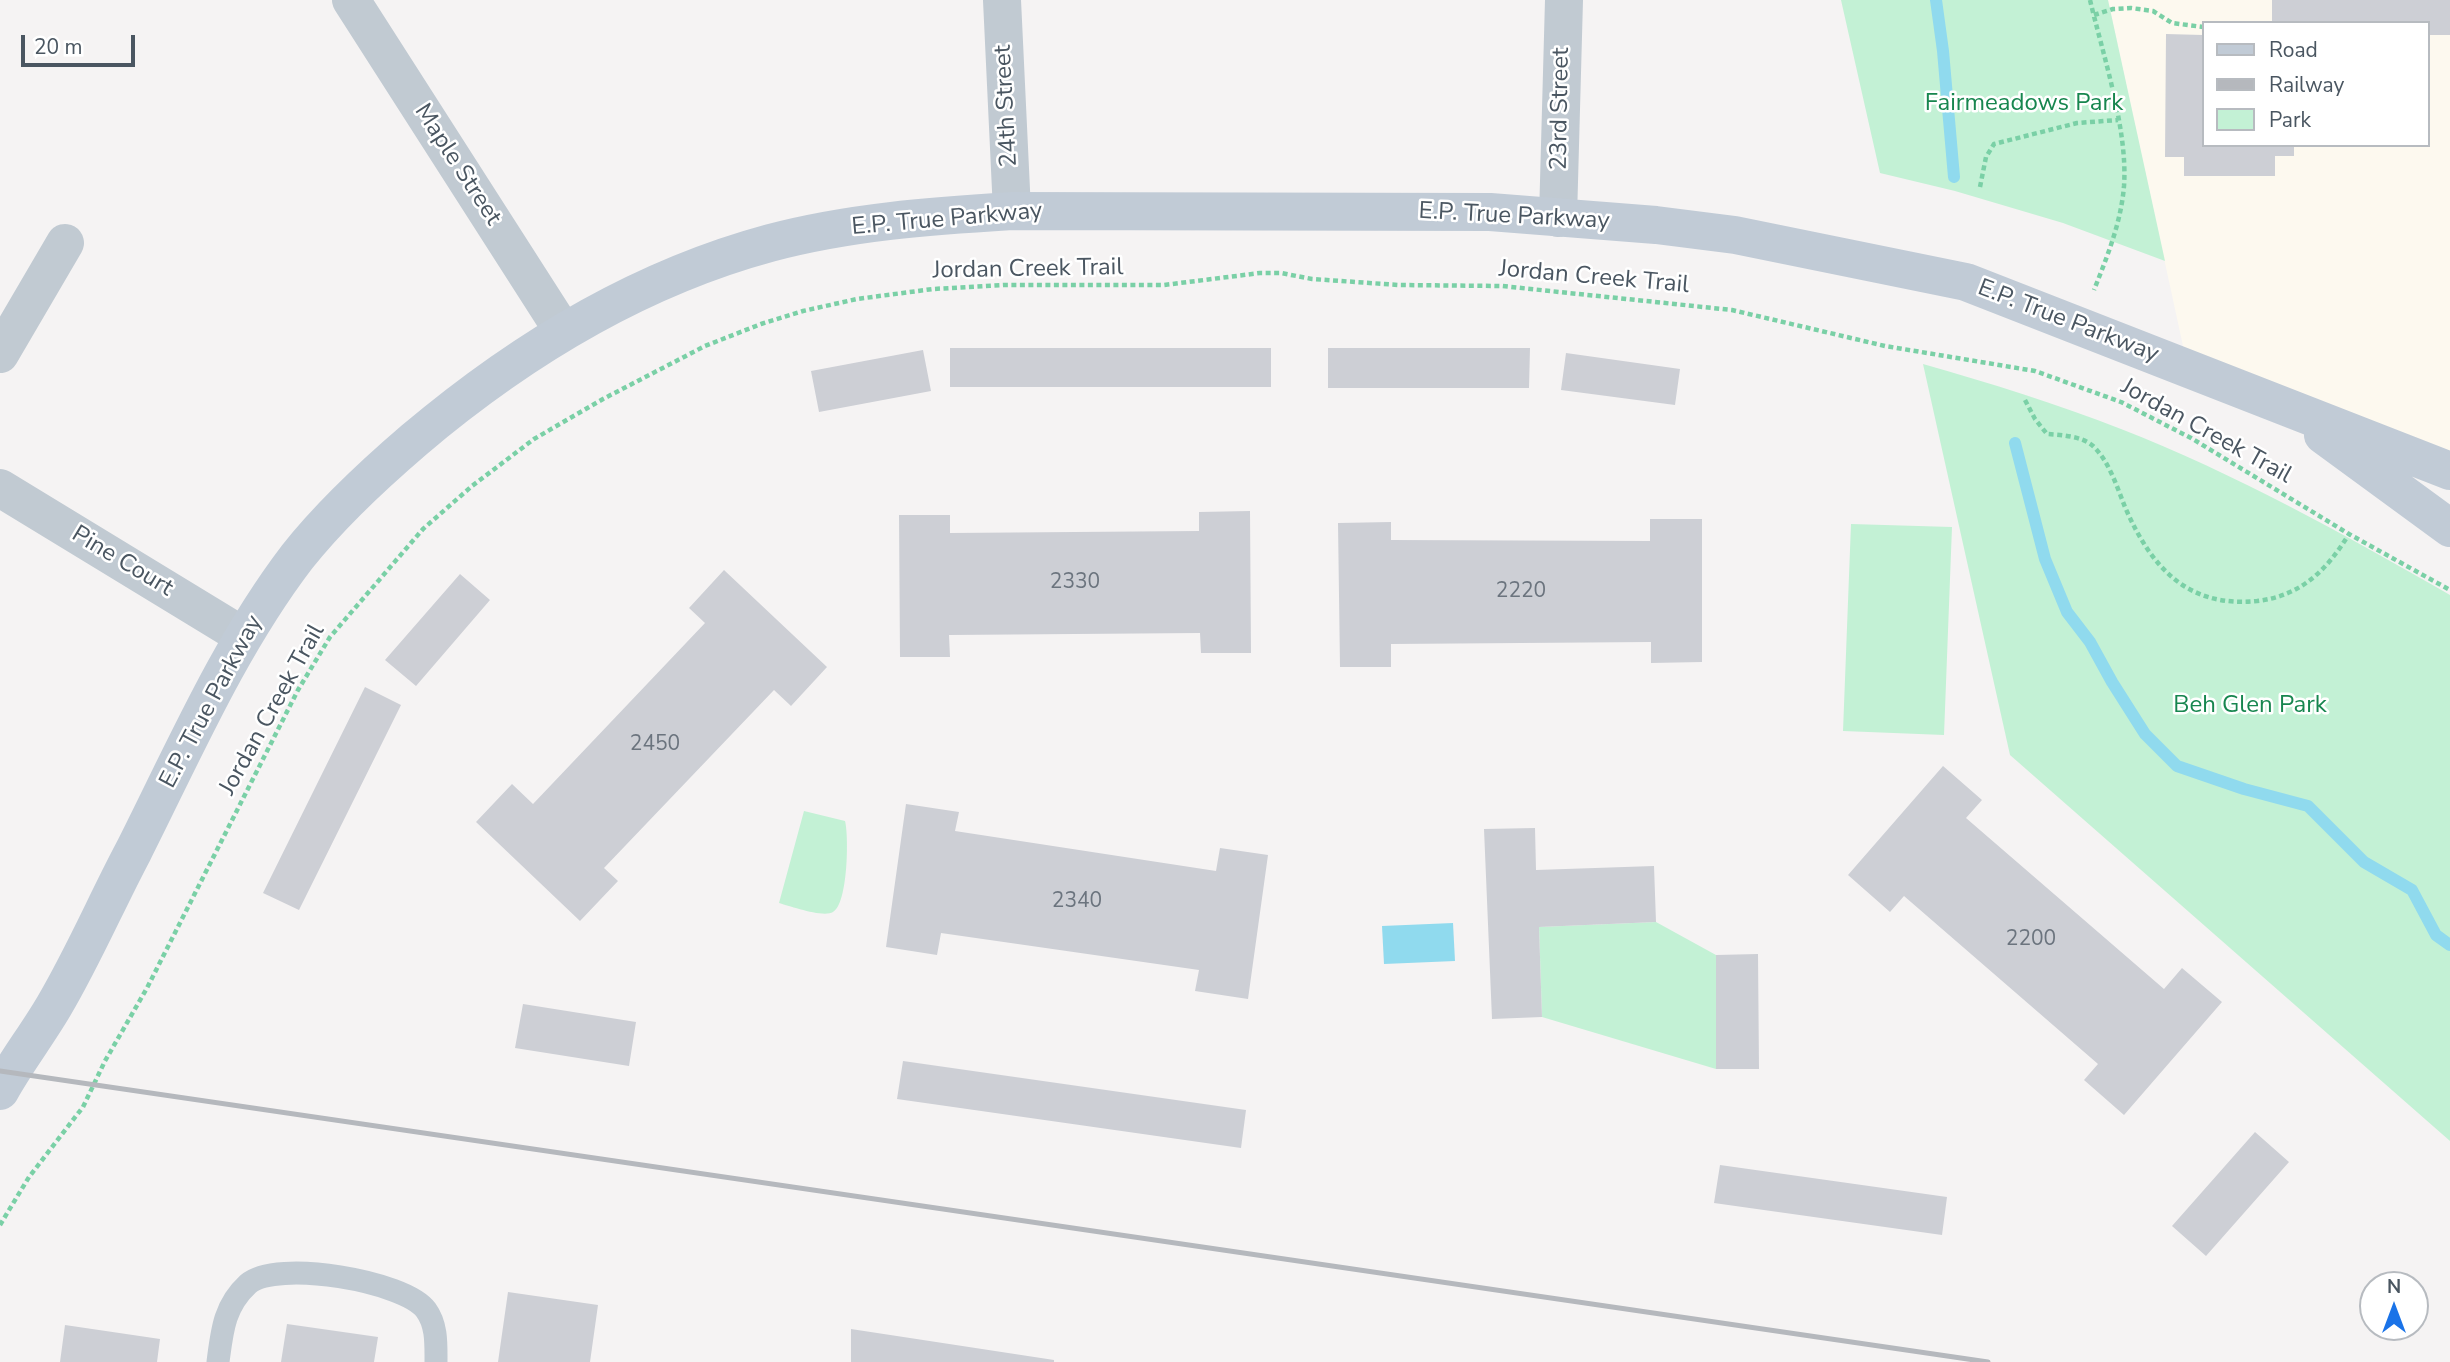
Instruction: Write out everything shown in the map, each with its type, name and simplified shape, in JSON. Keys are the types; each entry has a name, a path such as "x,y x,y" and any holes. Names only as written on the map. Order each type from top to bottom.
{"main road":[{"name":"E.P. True Parkway","path":"0,1091 54,1006 243,635 298,556 370,478 449,411 563,331 682,273 769,243 857,225 1012,211 1490,212 1722,233 1966,282 2450,471"},
{"name":"E.P. True Parkway","path":"2285,407 2450,528"}],"street":[{"name":"Maple Street","path":"351,0 563,331"},
{"name":"24th Street","path":"1002,0 1012,211"},
{"name":"23rd Street","path":"1558,218 1564,0"},
{"path":"0,354 65,243"},
{"name":"Pine Court","path":"0,488 243,635"}],"lane":[{"path":"218,1362 229,1305 250,1282 276,1273 308,1273 382,1285 411,1296 426,1310 435,1329 436,1362"}],"path":[{"path":"2079,327 2112,243 2124,185 2118,120 2090,0"},
{"path":"2094,15 2113,9 2132,8 2153,11 2172,23 2202,27"},
{"path":"1980,187 1986,157 1994,144 2077,123 2118,120"},
{"name":"Jordan Creek Trail","path":"0,1225 29,1177 83,1107 105,1060 147,988 298,690 330,637 423,529 471,486 534,439 665,365 716,341 782,317 858,299 933,289 1005,285 1164,285 1260,273 1399,285 1502,286 1732,310 1885,346 2035,370 2121,402 2191,438 2348,534 2450,590"},
{"path":"2025,400 2047,434 2067,435 2091,444 2105,462 2133,526 2159,567 2179,583 2200,594 2225,601 2271,599 2318,576 2334,559 2348,534"}],"shaded area":[{"path":"2108,0 2450,0 2450,478 2188,369"}],"green space":[{"name":"Fairmeadows Park","path":"1841,0 2108,0 2165,261 2063,223 1955,191 1880,173"},
{"name":"Beh Glen Park","path":"1923,364 2048,402 2206,465 2289,506 2450,595 2450,1141 2010,755"},
{"path":"1851,524 1952,527 1944,735 1843,731"},
{"path":"804,811 845,821 847,854 844,884 842,897 833,912 822,914 779,903"},
{"path":"1656,922 1716,955 1716,1069 1542,1017 1539,927"}],"water":[{"path":"1453,923 1455,961 1384,964 1382,926"}],"building":[{"path":"2272,0 2450,0 2450,35 2429,35 2429,21 2272,21"},
{"path":"2166,34 2202,35 2202,147 2294,147 2294,156 2275,156 2275,176 2184,176 2184,157 2165,157"},
{"path":"950,348 1271,348 1271,387 950,387"},
{"path":"1328,348 1530,348 1529,388 1328,388"},
{"path":"923,350 931,391 819,412 811,371"},
{"path":"1566,353 1680,369 1675,405 1561,390"},
{"path":"1250,511 1251,653 1201,653 1200,633 949,635 950,657 900,657 899,515 950,515 950,533 1199,531 1199,512"},
{"path":"1650,519 1702,519 1702,662 1651,663 1651,642 1391,644 1391,667 1340,667 1338,523 1391,522 1391,540 1650,541"},
{"path":"724,570 827,667 791,706 774,690 604,868 618,881 580,921 476,822 512,784 533,804 705,623 689,608"},
{"path":"460,574 490,600 416,686 385,660"},
{"path":"365,687 401,705 299,910 263,893"},
{"path":"1943,766 1982,800 1966,818 2164,989 2182,968 2222,1002 2124,1115 2084,1080 2098,1064 1904,896 1890,912 1848,875"},
{"path":"906,804 959,812 955,831 1216,871 1220,848 1268,855 1248,999 1195,991 1199,970 941,933 937,955 886,947"},
{"path":"1535,828 1536,870 1654,866 1656,922 1539,927 1542,1017 1492,1019 1484,829"},
{"path":"1758,954 1759,1069 1716,1069 1716,955"},
{"path":"523,1004 636,1022 629,1066 515,1048"},
{"path":"903,1061 1246,1110 1241,1148 897,1099"},
{"path":"2255,1132 2289,1162 2206,1256 2172,1226"},
{"path":"1720,1165 1947,1197 1942,1235 1714,1203"},
{"path":"508,1292 598,1305 590,1362 498,1362"},
{"path":"287,1324 378,1337 374,1362 281,1362"},
{"path":"65,1325 160,1339 157,1362 60,1362"},
{"path":"851,1329 1054,1360 1054,1362 851,1362"}],"waterway":[{"path":"1936,0 1954,177"},
{"path":"2015,443 2045,559 2067,612 2090,642 2145,734 2177,766 2244,789 2308,806 2364,862 2412,890 2436,935 2450,945"}],"railway":[{"path":"0,1071 1988,1362"}]}
